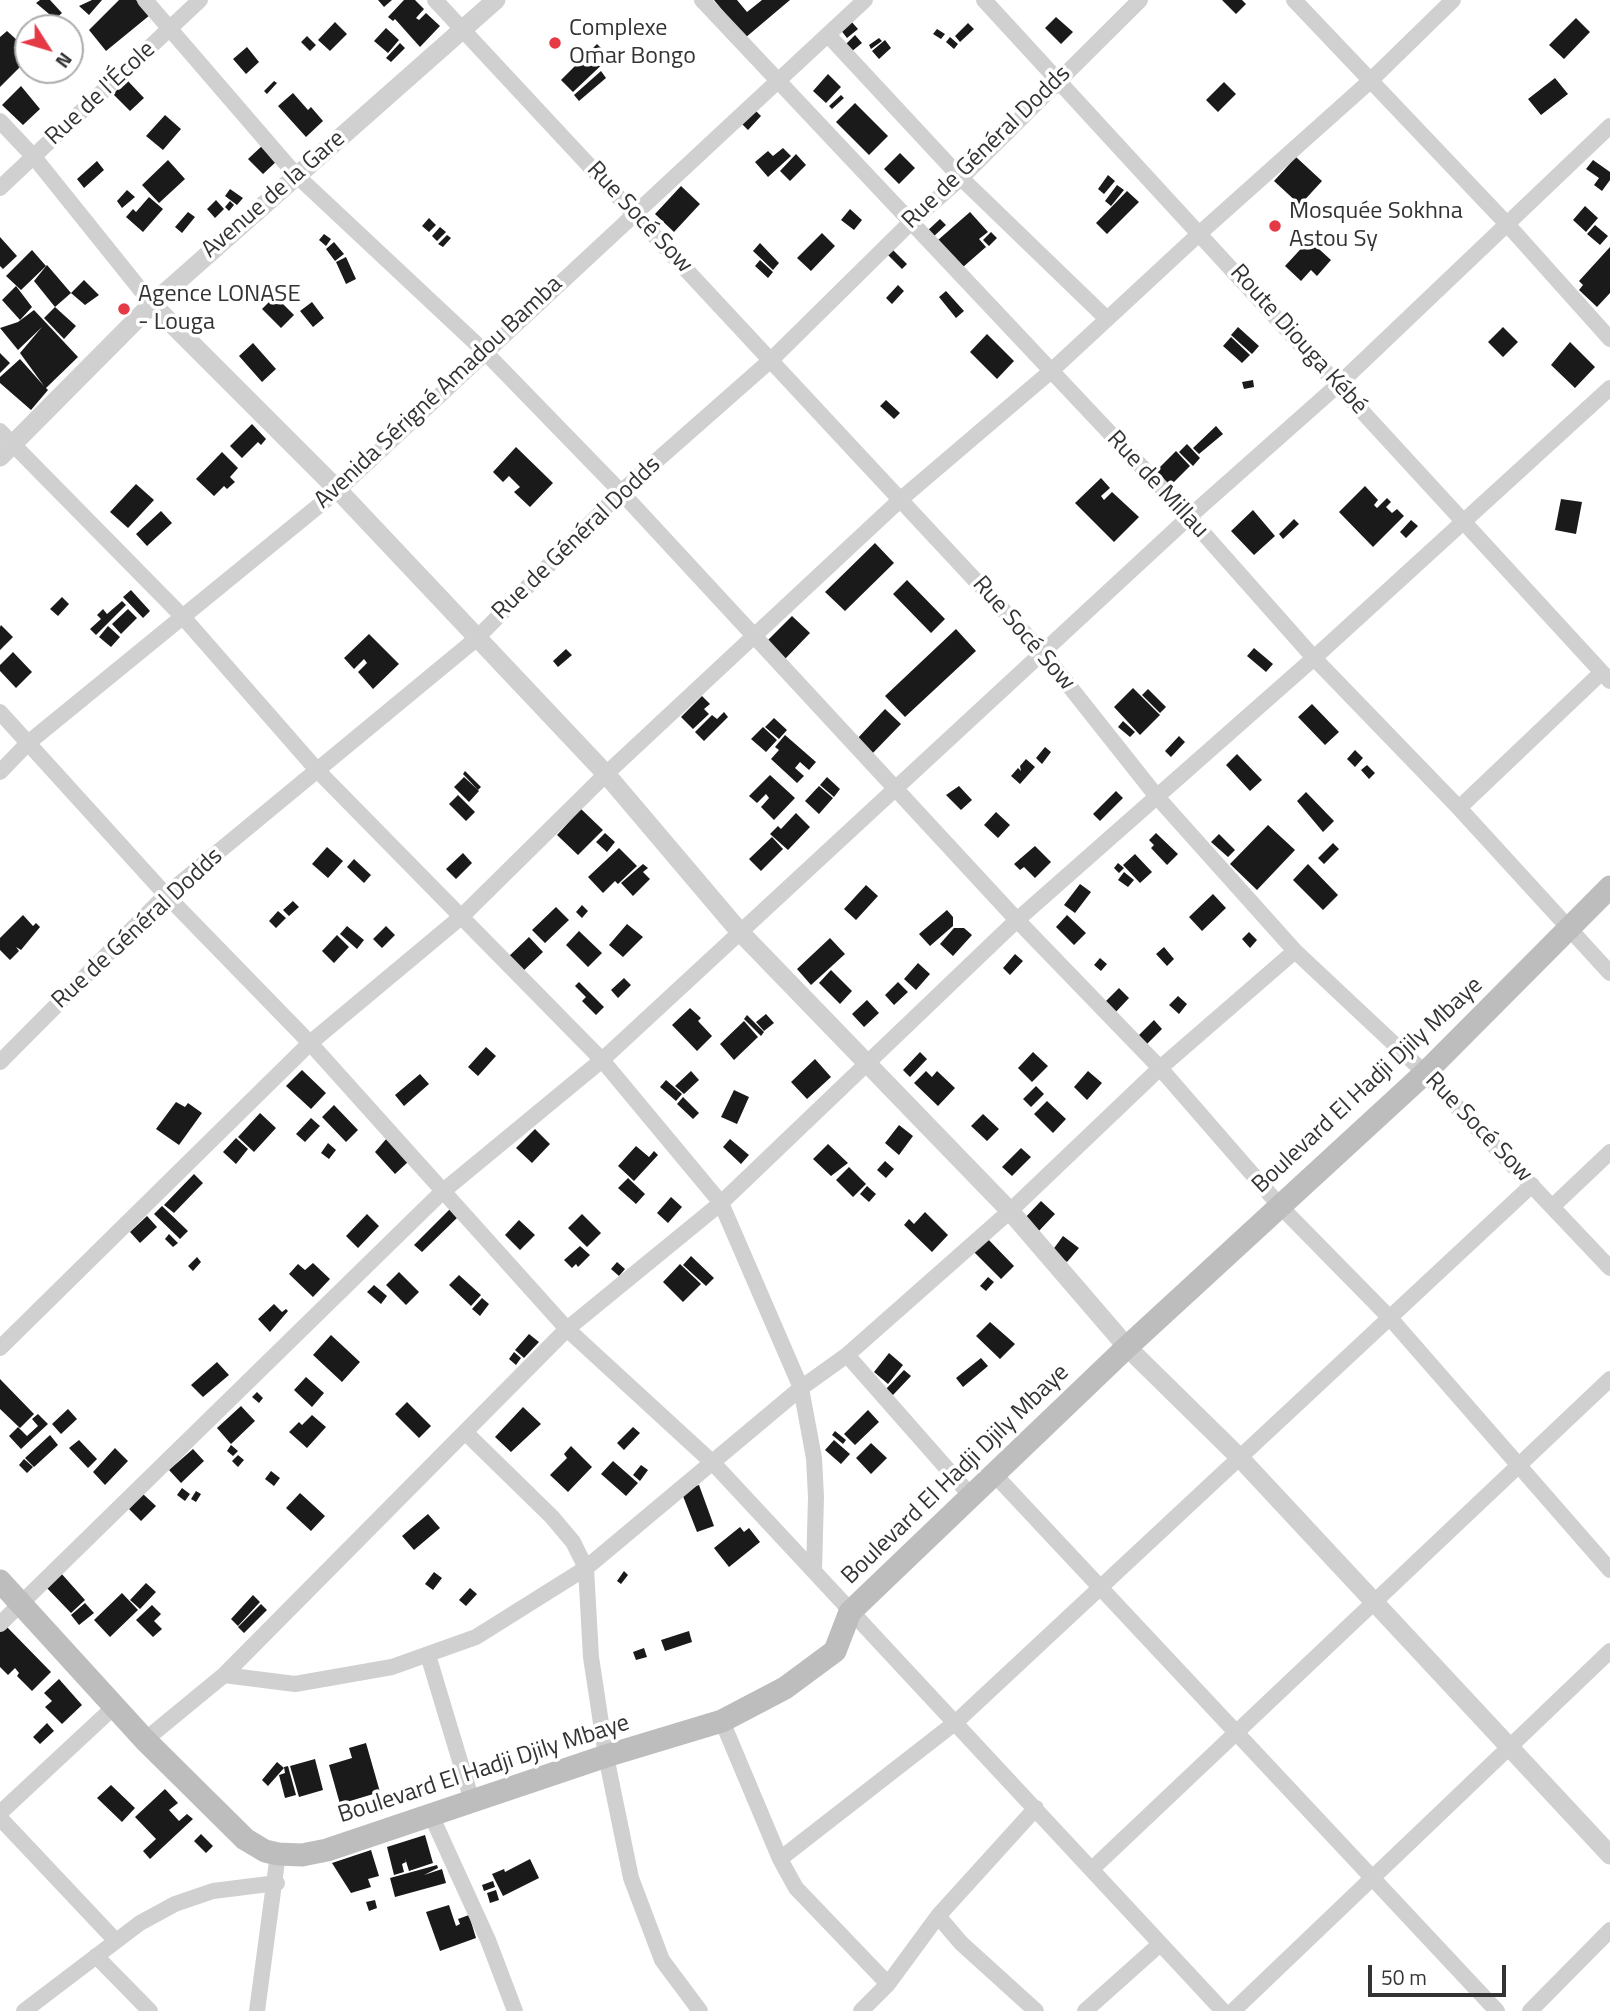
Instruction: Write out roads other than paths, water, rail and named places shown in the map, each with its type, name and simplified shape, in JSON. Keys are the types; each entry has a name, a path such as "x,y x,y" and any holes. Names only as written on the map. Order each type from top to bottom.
{"main road":[{"name":"Boulevard El Hadji Djily Mbaye","path":"0,1581 145,1740 245,1839 265,1851 278,1854 302,1855 327,1850 606,1756 722,1721 785,1688 835,1651 850,1612 1127,1347 1424,1073 1610,887"}],"street":[{"path":"145,0 172,28 295,174 484,351 621,492 1017,920 1160,1068 1280,1206 1390,1318 1610,1570"},
{"name":"Rue de l'École","path":"0,188 200,0"},
{"name":"Rue Socé Sow","path":"435,0 1043,653 1158,798 1295,951 1424,1073 1610,1268"},
{"name":"Avenue de la Gare","path":"4,444 295,174 464,32 496,0"},
{"name":"Rue de Millau","path":"702,0 1189,517 1314,658 1459,808 1610,973"},
{"name":"Avenida Sérigné Amadou Bamba","path":"0,772 28,743 338,490 484,351 781,81 865,0"},
{"name":"Route Diouga Kébé","path":"984,0 1339,384 1461,523 1606,677"},
{"name":"Rue de Général Dodds","path":"0,1062 166,895 475,639 621,492 772,359 911,222 961,178 1140,0"},
{"path":"1294,0 1507,225 1610,339"},
{"path":"0,1348 310,1043 461,917 606,774 901,499 1050,372 1106,318 1369,82 1453,0"},
{"path":"828,35 961,178 1106,318"},
{"path":"0,121 34,157 152,304 338,490 475,639 606,774 740,932 1010,1211 1127,1347 1240,1458 1610,1856"},
{"path":"0,1624 442,1192 602,1060 1189,517 1339,384 1610,126"},
{"path":"145,1740 224,1675 567,1329 721,1203 1017,920 1158,798 1610,388"},
{"path":"4,444 183,617 317,771 602,1060 721,1203 801,1388 814,1458 814,1570"},
{"path":"1459,808 1606,677"},
{"path":"0,712 166,895 310,1043 567,1329 714,1464 850,1612 957,1722 1223,2011"},
{"path":"224,1675 295,1684 392,1667 476,1637 586,1568 714,1464 801,1388 847,1355 1010,1211 1160,1068 1295,951"},
{"path":"1553,1206 1610,1152"},
{"path":"780,1859 957,1722 1532,1185"},
{"path":"847,1355 971,1497"},
{"path":"1092,1869 1610,1379"},
{"path":"466,1433 559,1525 573,1542 586,1568 591,1657 606,1756 631,1878 643,1916 662,1960 700,2011"},
{"path":"995,1474 1497,2011"},
{"path":"1233,2011 1610,1651"},
{"path":"428,1654 472,1801"},
{"path":"115,1706 0,1815 116,1941"},
{"path":"722,1721 780,1859 800,1894 888,1984"},
{"path":"861,2011 888,1984 938,1916 1036,1808"},
{"path":"431,1815 488,1940 515,2011"},
{"path":"257,2011 277,1882 278,1854"},
{"path":"24,2011 140,1923 193,1895 277,1882"},
{"path":"938,1916 961,1942 1036,2011"},
{"path":"1530,2011 1610,1930"},
{"path":"1085,2011 1160,1944"},
{"path":"96,1956 150,2011"}],"place":[{"name":"Complexe Omar Bongo","path":"555,43"},
{"name":"Mosquée Sokhna Astou Sy","path":"1275,226"},
{"name":"Agence LONASE - Louga","path":"124,309"}]}
